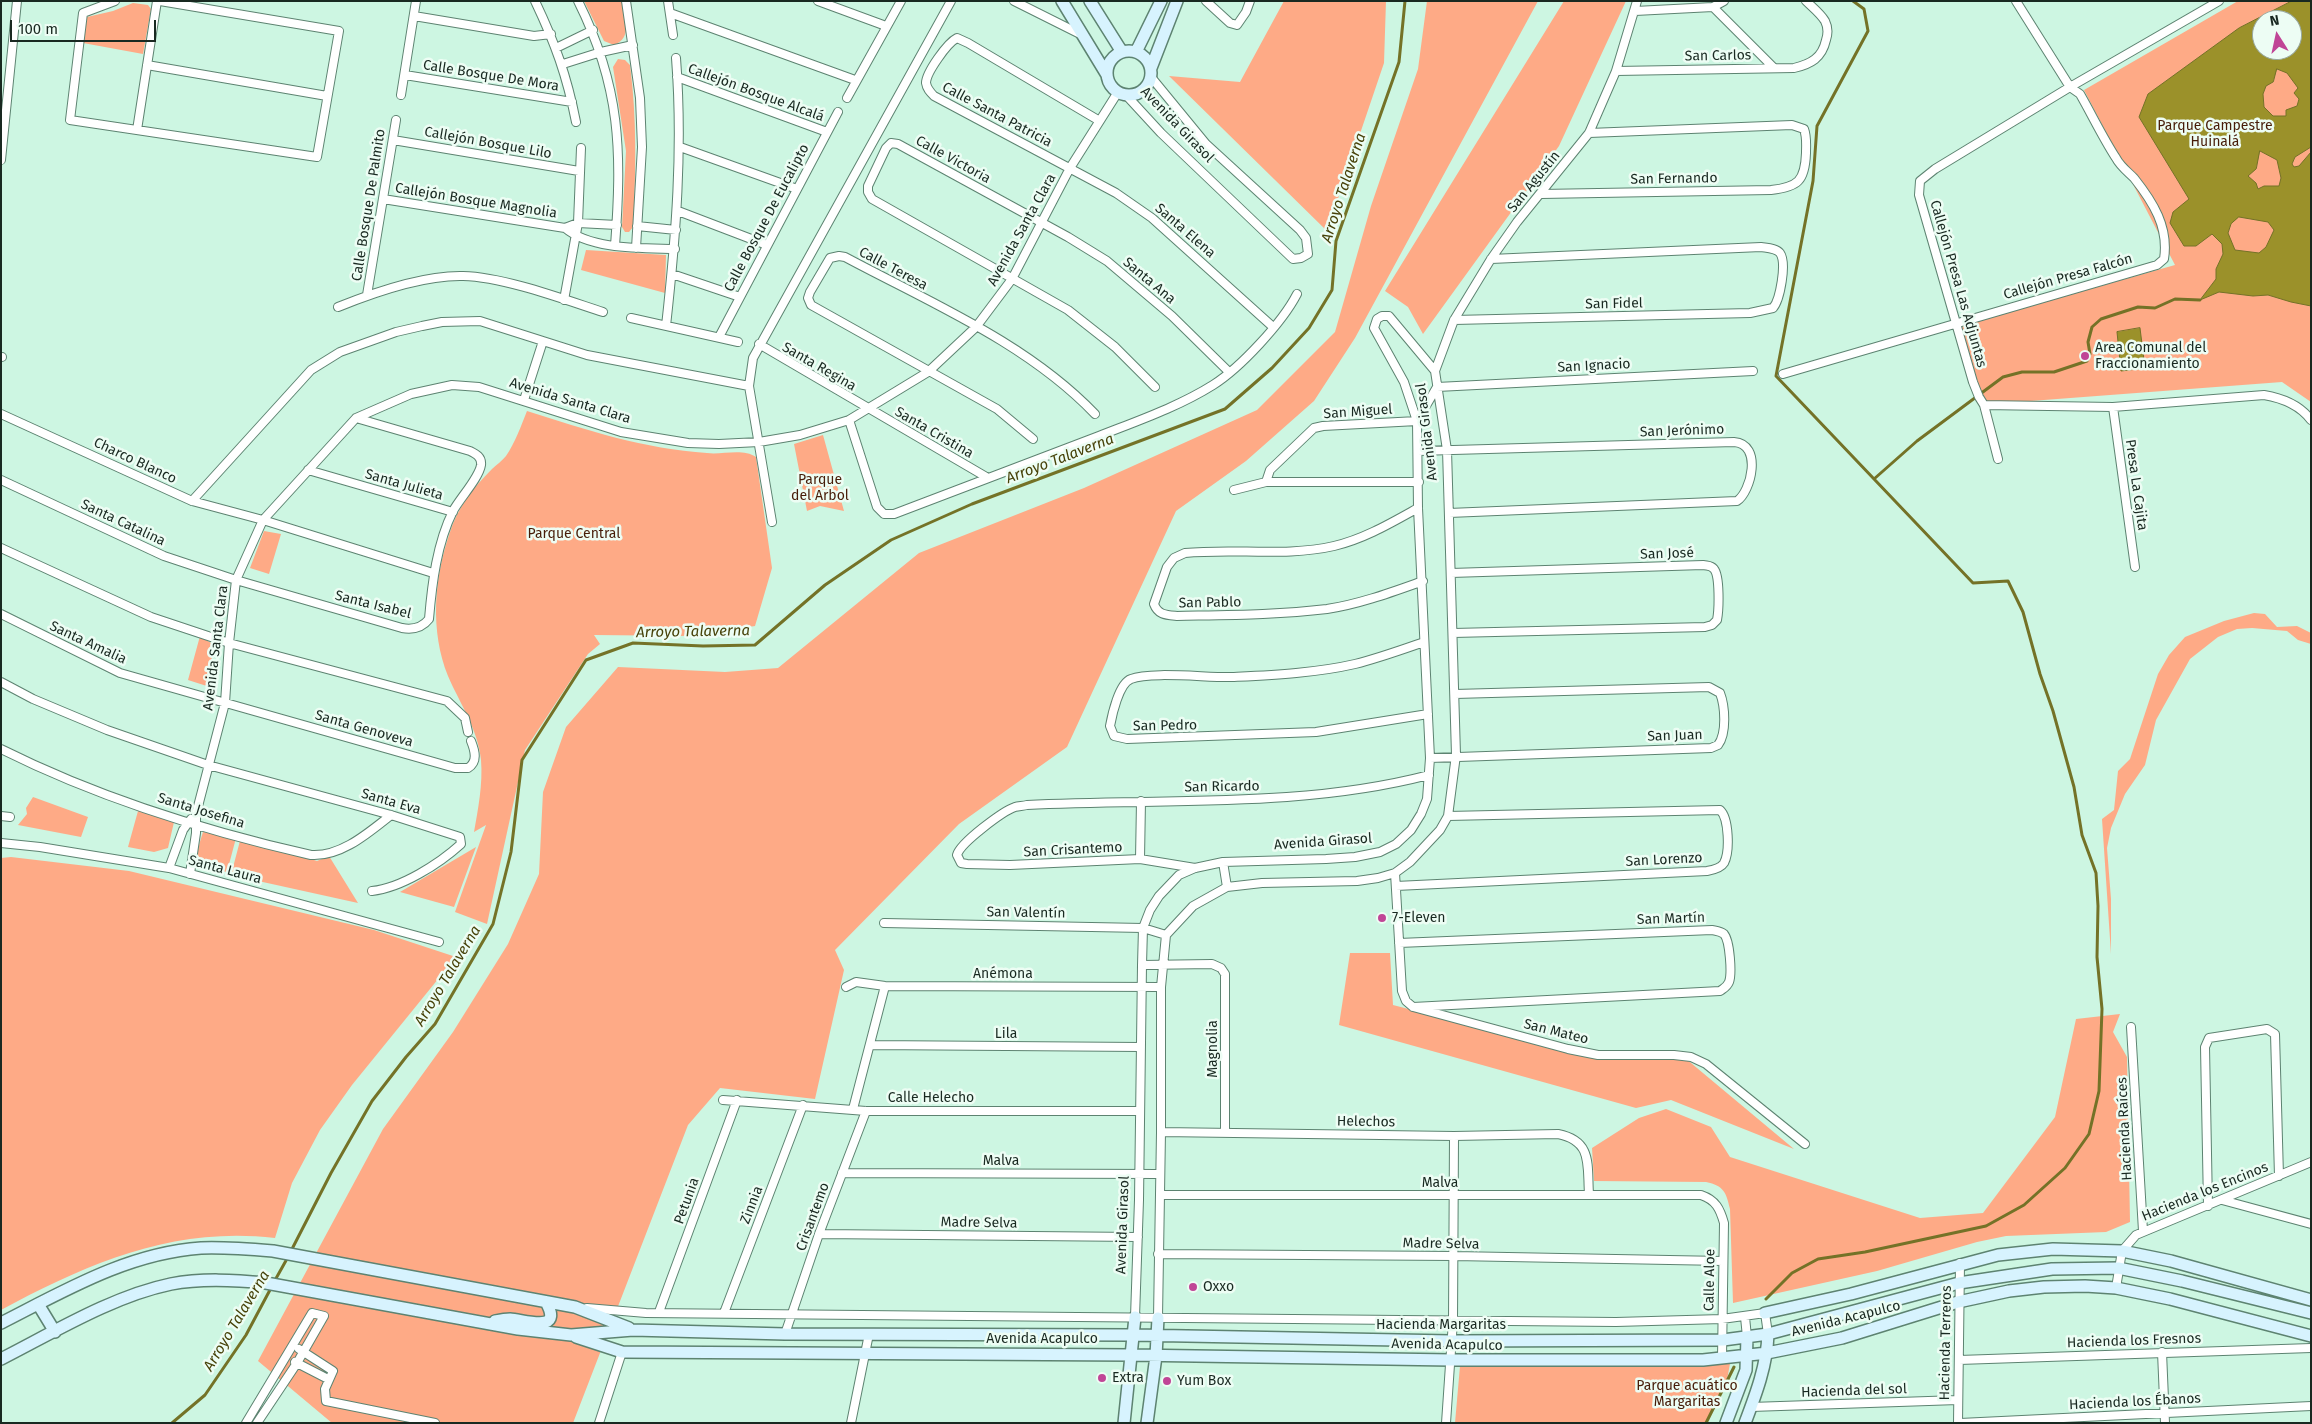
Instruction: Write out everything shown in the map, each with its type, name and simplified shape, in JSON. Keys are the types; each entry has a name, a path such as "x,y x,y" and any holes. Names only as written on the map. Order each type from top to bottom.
{"street":[{"path":"1,159 4,97 17,1"},
{"path":"109,2 83,13 70,120 317,157 338,31 159,1 137,130"},
{"path":"401,95 416,1"},
{"path":"534,1 551,34 563,64 576,122"},
{"path":"578,1 593,30 601,52 612,95 618,130 620,158 615,246"},
{"path":"668,1 673,35"},
{"path":"818,1 886,26"},
{"path":"847,98 855,80 901,1"},
{"path":"772,522 749,386 750,367 759,344 951,1"},
{"path":"1014,1 1083,35"},
{"path":"1062,1 1109,81 1122,93 1139,92 1149,84 1151,73 1177,1"},
{"path":"1090,1 1122,52"},
{"path":"1136,52 1161,1"},
{"path":"1206,1 1230,23 1237,25 1246,12 1250,1"},
{"name":"San Agustín","path":"1435,371 1454,320 1491,259 1517,222 1589,133 1616,71 1637,1"},
{"path":"1635,11 1713,7 1724,1"},
{"name":"San Carlos","path":"1616,71 1794,68 1808,65 1824,50 1828,34 1826,23 1806,1"},
{"path":"2016,1 2070,87"},
{"path":"628,2 640,98 642,147 636,248"},
{"name":"Callejón Presa Las Adjuntas","path":"1998,459 1984,405 1976,391 1919,195 1920,181 1935,169 2213,3"},
{"path":"1713,7 1774,68"},
{"path":"670,13 855,80"},
{"path":"414,16 534,36 551,34"},
{"path":"556,48 593,30"},
{"name":"Calle Santa Patricia","path":"1070,168 934,96 928,91 926,85 931,71 951,41 956,38 1098,120"},
{"path":"563,64 601,52 633,45"},
{"path":"1107,75 1111,61 1122,52 1136,52 1148,61 1151,73"},
{"path":"1,54 11,55"},
{"path":"666,326 678,211 680,147 676,58"},
{"path":"147,64 328,96"},
{"name":"Avenida Girasol","path":"1122,93 1161,133 1293,259 1301,258 1308,254 1306,238 1291,221 1206,144 1151,73"},
{"name":"Calle Bosque De Mora","path":"405,75 572,102"},
{"name":"Callejón Bosque Alcalá","path":"677,77 826,132"},
{"name":"Callejón Presa Falcón","path":"1783,374 2157,265 2164,258 2166,247 2164,230 2159,215 2141,188 2116,160 2080,94 2070,87"},
{"name":"Avenida Santa Clara","path":"190,874 197,825 196,814 225,703 228,643 236,580 262,520 356,418 411,394 446,386 478,387 621,432 688,443 759,442 800,435 849,420 928,372 976,327 1012,280 1070,168 1098,120 1122,93"},
{"name":"Calle Bosque De Eucalipto","path":"719,336 838,112"},
{"name":"Calle Bosque De Palmito","path":"367,295 396,120"},
{"name":"San Fernando","path":"1541,194 1771,190 1796,184 1803,176 1805,167 1806,136 1804,130 1799,126 1589,133"},
{"name":"Callejón Bosque Lilo","path":"394,140 579,171"},
{"name":"Calle Victoria","path":"1012,280 869,196 868,186 886,148 891,144 898,144 1041,224"},
{"path":"680,147 797,189"},
{"path":"564,300 578,224 581,148"},
{"name":"Santa Elena","path":"1070,168 1116,193 1152,218 1273,327"},
{"name":"Callejón Bosque Magnolia","path":"383,199 565,228 578,224 617,225"},
{"path":"678,211 767,245"},
{"name":"Santa Ana","path":"1041,224 1087,248 1125,276 1172,316 1229,372"},
{"path":"637,226 676,230"},
{"name":"Callejón Bosque Magnolia","path":"565,228 576,237"},
{"path":"576,237 615,246 675,249"},
{"name":"San Fidel","path":"1454,320 1750,313 1773,308 1781,294 1782,260 1780,253 1774,249 1761,247 1491,259"},
{"name":"Calle Teresa","path":"928,372 811,304 808,298 810,292 830,258 845,257 976,327"},
{"path":"672,274 740,297"},
{"path":"338,307 367,295 437,278 463,276 489,279 603,312"},
{"path":"1012,280 1051,300 1085,321 1115,347 1155,387"},
{"path":"849,420 876,504 881,512 894,514 1172,406 1214,384 1229,372 1287,312 1297,294"},
{"name":"Avenida Girasol","path":"1124,1423 1136,1317 1143,928 1159,896 1179,875 1195,868 1223,862 1326,859 1355,857 1380,852 1396,844 1410,830 1422,814 1426,799 1430,758 1418,508 1416,421 1404,382 1374,328 1377,319 1382,316 1389,316 1435,371 1447,450 1456,755 1448,816 1440,830 1426,846 1410,862 1395,873 1356,882 1262,883 1227,887 1193,906 1166,934"},
{"path":"631,318 719,336 738,342"},
{"path":"192,501 311,370 340,352 396,332 442,322 480,321 587,355 749,386"},
{"path":"976,327 1047,371 1064,384 1095,414"},
{"path":"524,400 543,341"},
{"name":"Santa Regina","path":"759,344 867,409"},
{"name":"San Ignacio","path":"1437,388 1753,370"},
{"path":"928,372 997,410 1033,439"},
{"path":"1416,421 1437,388"},
{"path":"1984,405 1990,407 2113,407 2264,395 2281,398 2294,405 2311,420"},
{"name":"Presa La Cajita","path":"2113,407 2134,567"},
{"name":"Santa Cristina","path":"867,409 988,478"},
{"name":"Charco Blanco","path":"1,414 192,501 262,520"},
{"name":"Santa Julieta","path":"308,470 453,512 480,469 478,456 470,451 356,418"},
{"name":"San Miguel","path":"1266,482 1270,470 1314,428 1416,421"},
{"name":"San Jerónimo","path":"1418,451 1734,442 1746,445 1752,457 1744,494 1737,501 1449,513"},
{"name":"Santa Catalina","path":"1,480 164,556 236,580"},
{"path":"1234,490 1266,482 1418,482"},
{"name":"San Pablo","path":"1418,508 1374,532 1334,546 1272,551 1185,553 1174,558 1168,567 1154,604 1156,611 1163,615 1177,616 1261,614 1328,609 1370,599 1423,581"},
{"path":"262,520 432,573 453,512"},
{"path":"1,548 151,617 228,643 440,698 451,703 465,718 468,732"},
{"name":"San José","path":"1450,572 1703,565 1711,566 1716,570 1718,587 1717,620 1712,625 1704,627 1453,633"},
{"name":"Santa Isabel","path":"236,580 409,629 420,626 429,619 432,573"},
{"name":"Santa Amalia","path":"1,614 120,673 225,703"},
{"name":"San Pedro","path":"1424,642 1361,662 1320,670 1232,677 1154,676 1130,679 1120,691 1110,726 1114,736 1127,739 1223,737 1316,732 1428,714"},
{"path":"1,682 33,699 107,730 208,765"},
{"name":"San Juan","path":"1430,758 1456,755 1711,748 1718,746 1724,732 1720,692 1709,687 1455,694"},
{"name":"Santa Genoveva","path":"225,703 455,768 468,768 473,763 475,759 471,741"},
{"name":"Santa Josefina","path":"1,749 86,786 188,822 319,856 328,854 351,843 391,815"},
{"name":"Santa Eva","path":"208,765 458,835 462,843 449,855 397,886 372,891"},
{"name":"San Ricardo","path":"958,854 962,846 1014,807 1140,801 1243,800 1336,793 1386,786 1429,775"},
{"path":"1140,801 1140,858"},
{"name":"San Lorenzo","path":"1396,886 1707,871 1718,868 1724,863 1726,855 1728,823 1725,814 1720,810 1448,816"},
{"path":"170,868 188,822 196,814"},
{"path":"1,816 10,817"},
{"name":"Santa Laura","path":"1,843 40,847 170,868 439,942"},
{"name":"San Crisantemo","path":"958,854 961,863 984,865 1140,858 1195,868"},
{"path":"1223,862 1227,887"},
{"path":"1395,873 1402,991 1406,1001 1413,1007"},
{"name":"San Valentín","path":"884,923 1143,928 1166,934"},
{"name":"San Martín","path":"1399,943 1712,930 1720,931 1729,943 1730,980 1720,991 1413,1007"},
{"path":"1146,1423 1158,1336 1158,1254 1162,1132 1161,986 1166,934"},
{"name":"Magnolia","path":"1162,965 1212,964 1221,968 1226,980 1225,1131"},
{"path":"1142,965 1162,965"},
{"name":"Anémona","path":"846,987 856,982 885,986 1161,986"},
{"path":"853,1109 885,986"},
{"name":"San Mateo","path":"1413,1007 1568,1049 1598,1055 1666,1054 1692,1057 1706,1064 1805,1144"},
{"name":"Hacienda Raíces","path":"2131,1027 2143,1231"},
{"path":"2208,1206 2205,1046 2209,1038 2267,1029 2275,1034 2279,1176"},
{"name":"Lila","path":"870,1045 1141,1047"},
{"name":"Calle Helecho","path":"723,1100 866,1110 1140,1111"},
{"name":"Petunia","path":"659,1312 737,1100"},
{"name":"Zinnia","path":"724,1313 803,1105"},
{"name":"Crisantemo","path":"785,1334 819,1234 866,1110"},
{"name":"Helechos","path":"1162,1132 1225,1131 1454,1136 1558,1134 1577,1140 1586,1155 1589,1194"},
{"path":"1446,1423 1453,1321 1454,1136"},
{"name":"Hacienda los Encinos","path":"2122,1251 2129,1242 2143,1231 2208,1206 2311,1162"},
{"name":"Malva","path":"842,1173 1160,1174"},
{"name":"Malva","path":"1160,1195 1701,1195 1710,1198 1716,1204"},
{"path":"2222,1200 2311,1224"},
{"name":"Calle Aloe","path":"1716,1204 1724,1223 1722,1358"},
{"name":"Madre Selva","path":"819,1234 1138,1237"},
{"path":"1,1323 103,1272 164,1254 200,1248 236,1248 273,1251 575,1307 633,1330"},
{"name":"Avenida Acapulco","path":"1765,1313 1851,1294 1960,1263 1998,1255 2039,1250 2075,1249 2122,1251 2171,1261 2311,1300"},
{"path":"2116,1288 2122,1251"},
{"name":"Madre Selva","path":"1158,1254 1454,1256 1723,1261"},
{"name":"Hacienda Terreros","path":"1959,1423 1958,1302 1960,1263"},
{"name":"Avenida Acapulco","path":"1768,1334 1959,1283 2052,1269 2118,1268 2182,1280 2311,1313"},
{"path":"1,1360 121,1300 172,1284 235,1280 266,1283 488,1323 572,1335 633,1330"},
{"name":"Avenida Acapulco","path":"572,1335 622,1352 1132,1354 1156,1356 1637,1361 1722,1358 1767,1353 1842,1338 1958,1302 2009,1291 2044,1287 2116,1288 2170,1299 2311,1336"},
{"path":"488,1323 510,1319 539,1324 546,1322 551,1312 546,1302"},
{"path":"38,1304 55,1332"},
{"name":"Avenida Acapulco","path":"575,1307 646,1313 1136,1317"},
{"path":"246,1423 312,1313 324,1316 297,1363 257,1423"},
{"path":"1745,1423 1767,1353 1768,1334 1765,1313"},
{"name":"Hacienda Margaritas","path":"1136,1317 1616,1322 1722,1319 1765,1313"},
{"path":"1726,1423 1742,1382 1748,1355 1744,1317"},
{"path":"1192,1337 1193,1318"},
{"name":"Avenida Acapulco","path":"633,1330 785,1334 1134,1335"},
{"path":"851,1423 869,1334"},
{"name":"Hacienda Margaritas","path":"1134,1335 1451,1341 1723,1340 1768,1334"},
{"path":"293,1346 304,1351 333,1371 325,1389 326,1400 435,1423"},
{"name":"Hacienda los Fresnos","path":"1959,1360 2311,1348"},
{"path":"599,1423 622,1352"},
{"path":"2162,1352 2165,1423"},
{"path":"286,1358 328,1379"},
{"name":"Hacienda del sol","path":"1751,1407 1958,1400"},
{"name":"Hacienda los Ébanos","path":"1959,1423 2311,1406"}],"green space":[{"path":"584,1 622,1 626,20 626,32 620,42 614,45 604,41"},
{"path":"1284,1 1386,1 1384,63 1327,231 1169,76 1240,82"},
{"path":"1427,1 1538,1 1355,338 1314,401 1246,461 1176,511 1067,747 959,824 835,950 844,970 815,1099 720,1088 688,1125 573,1423 332,1423 258,1361 383,1129 453,1032 508,944 539,874 543,792 566,727 618,667 725,672 778,668 919,553 1084,488 1257,410 1335,332 1371,206 1418,69"},
{"path":"1564,1 1626,1 1559,146 1423,334 1408,307 1385,291"},
{"name":"Parque Campestre Huinalá","path":"2238,1 2311,1 2311,402 2282,382 1991,404 1983,398 1958,326 2175,265 2084,90"},
{"path":"133,3 148,5 151,9 143,54 83,43 87,17 113,11"},
{"path":"618,59 625,60 630,65 634,105 634,206 633,227 629,232 625,232 622,227 626,151 613,67"},
{"path":"586,250 666,255 665,293 581,270"},
{"name":"Parque Central","path":"527,411 594,432 638,443 684,451 707,453 739,452 756,457 772,568 755,626 693,636 594,635 600,644 588,654 525,750 487,924 455,912 486,825 474,832 481,787 481,760 472,727 442,659 436,623 437,588 444,552 456,516 478,484 506,456"},
{"name":"Parque del Arbol","path":"823,435 844,511 820,506 807,511 794,444"},
{"path":"264,531 281,534 269,574 250,568"},
{"path":"2254,613 2265,614 2277,627 2297,626 2311,633 2311,644 2298,640 2287,631 2252,628 2237,629 2218,637 2190,659 2156,720 2145,765 2125,794 2111,828 2107,848 2111,899 2111,954 2102,819 2114,810 2118,771 2130,759 2158,674 2169,655 2185,637 2224,621"},
{"path":"200,636 211,643 213,688 188,680"},
{"path":"33,797 88,817 81,837 18,825 27,814 26,808"},
{"path":"138,811 174,822 168,848 154,852 128,847"},
{"path":"203,832 236,838 227,872 208,868 199,861 198,850"},
{"path":"241,837 317,861 329,856 358,903 231,875"},
{"path":"476,847 454,907 400,892"},
{"path":"11,857 129,871 374,930 456,957 352,1085 320,1130 292,1183 275,1238 238,1236 202,1238 167,1243 99,1263 66,1277 1,1310 1,858"},
{"path":"1350,953 1390,953 1393,1005 1597,1058 1685,1058 1794,1149 1671,1100 1636,1108 1339,1025"},
{"path":"2120,1014 2113,1032 2127,1057 2130,1222 2106,1232 2006,1236 1977,1242 1877,1271 1733,1303 1730,1209 1727,1198 1720,1188 1706,1182 1594,1181 1592,1148 1639,1118 1666,1109 1711,1127 1730,1157 1920,1218 1983,1213 2055,1117 2076,1019"},
{"name":"Parque acuático Margaritas","path":"1731,1358 1727,1380 1706,1423 1455,1423 1460,1366 1708,1365"}],"shaded area":[{"path":"2292,1 2311,1 2311,147 2295,157 2292,164 2294,167 2299,166 2311,152 2311,306 2268,295 2253,296 2219,292 2200,300 2216,279 2216,269 2223,254 2222,244 2212,234 2196,246 2184,246 2170,223 2173,212 2189,199 2139,117 2148,94 2239,28 2252,21 2252,60 2302,60 2302,10 2274,10","holes":["2277,69 2287,73 2298,88 2294,93 2299,99 2297,106 2286,110 2286,116 2273,116 2264,107 2263,94 2266,86 2273,82","2260,151 2277,160 2281,178 2279,186 2264,186 2258,189 2256,183 2248,176 2256,169","2239,217 2268,222 2274,230 2266,247 2259,253 2235,250 2228,233 2231,224"]},
{"path":"2140,328 2145,368 2121,371 2117,332"}],"waterway":[{"name":"Arroyo Talaverna","path":"291,1251 331,1173 372,1101 406,1057 435,1024 493,924 511,852 522,760 586,660 633,643 703,646 755,645 825,585 891,540 972,504 1225,409 1272,368 1309,328 1332,290 1336,241 1399,62 1405,1"},
{"path":"1766,1299 1792,1273 1818,1259 1865,1252 1986,1226 2024,1205 2065,1168 2089,1134 2099,1091 2102,1009 2097,957 2098,906 2096,873 2082,835 2074,787 2023,612 2008,581 1973,583 1776,376 1813,181 1817,126 1868,31 1864,9 1853,1"},
{"path":"1874,479 1917,441 2003,377 2022,372 2054,372 2087,361 2090,354 2088,342 2092,327 2101,319 2138,307 2155,308 2175,299 2200,300"},
{"name":"Arroyo Talaverna","path":"274,1282 288,1257"},
{"name":"Arroyo Talaverna","path":"172,1423 205,1395 246,1335 271,1288"},
{"path":"1706,1423 1734,1367"}],"place":[{"name":"Area Comunal del Fraccionamiento","path":"2085,356"},
{"name":"7-Eleven","path":"1382,918"},
{"name":"Oxxo","path":"1193,1287"},
{"name":"Extra","path":"1102,1378"},
{"name":"Yum Box","path":"1167,1381"}]}
